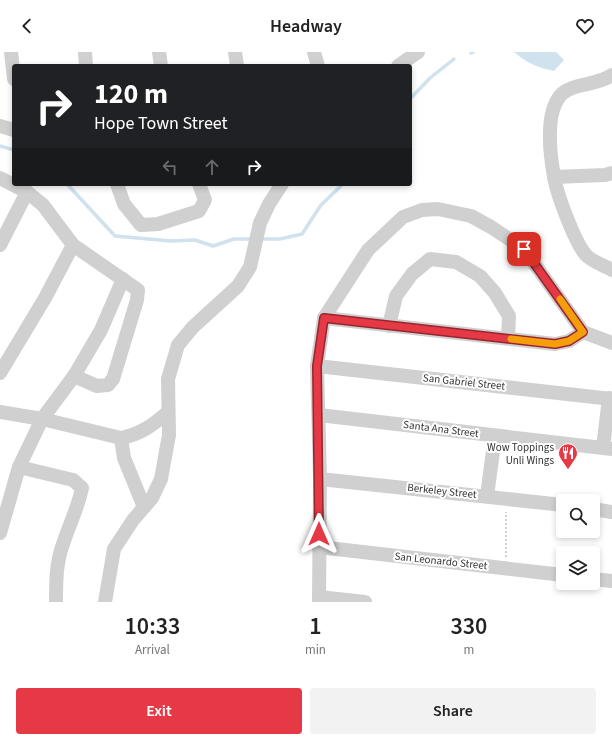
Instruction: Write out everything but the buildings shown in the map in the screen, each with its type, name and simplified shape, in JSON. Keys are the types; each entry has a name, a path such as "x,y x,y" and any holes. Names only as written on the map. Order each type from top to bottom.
{"street":[{"path":"11,52 12,64"},
{"path":"85,52 86,64"},
{"path":"159,52 161,64"},
{"path":"235,52 237,64"},
{"path":"314,52 317,64"},
{"path":"610,267 587,256 576,240 554,177 550,124 551,111 559,97 566,90 589,85 612,75"},
{"path":"0,126 12,129"},
{"path":"554,177 605,175 612,173"},
{"path":"0,178 12,184"},
{"path":"15,186 26,192 43,205 73,245 138,290 137,300 113,379 108,385 97,386 74,376"},
{"path":"118,186 124,204 141,225 158,224 199,211 205,200 200,186"},
{"path":"105,602 114,549 152,498 161,479 169,435 168,379 178,345 193,327 238,286 250,267 257,245 260,223 269,204 281,186"},
{"path":"0,245 26,192"},
{"path":"365,602 319,599 320,479 317,366 324,318 368,250 403,217 422,210 438,209 471,216 492,227 524,249 583,332 612,343"},
{"path":"0,373 45,298 73,245"},
{"path":"389,326 396,296 412,274 430,259 456,262 480,276 495,293 509,316 508,338"},
{"path":"0,533 19,467 42,419 74,376 101,330 124,279"},
{"path":"324,318 555,344 569,341 583,332"},
{"name":"San Gabriel Street","path":"317,366 611,398"},
{"path":"608,448 611,398"},
{"path":"0,412 42,419 121,438 132,436 148,429 168,412"},
{"name":"Santa Ana Street","path":"319,415 608,448"},
{"path":"487,496 494,436"},
{"path":"121,438 124,458 144,507"},
{"path":"19,467 73,480 82,488 80,500 63,544 57,570 56,602"},
{"name":"Berkeley Street","path":"320,479 487,496 556,505"},
{"path":"600,510 612,512"},
{"name":"San Leonardo Street","path":"319,547 556,574"},
{"path":"600,580 612,581"}],"path":[{"path":"503,509 508,513 506,568"}],"water":[{"path":"514,52 556,52 564,60 554,71 533,64"}],"waterway":[{"path":"412,97 430,78 454,59"},
{"path":"0,146 12,149"},
{"path":"69,186 115,236 171,241 195,240 213,246 234,239 253,239"},
{"path":"259,239 280,239 302,234 321,205 341,186"}],"slow traffic":[{"path":"511,339 555,344 569,341 583,332 560,299"}],"place":[{"name":"Wow Toppings Unli Wings","path":"568,470"}],"route":[{"path":"319,534 320,479 317,366 324,318 555,344 569,341 583,332 566,306 524,249"}]}
